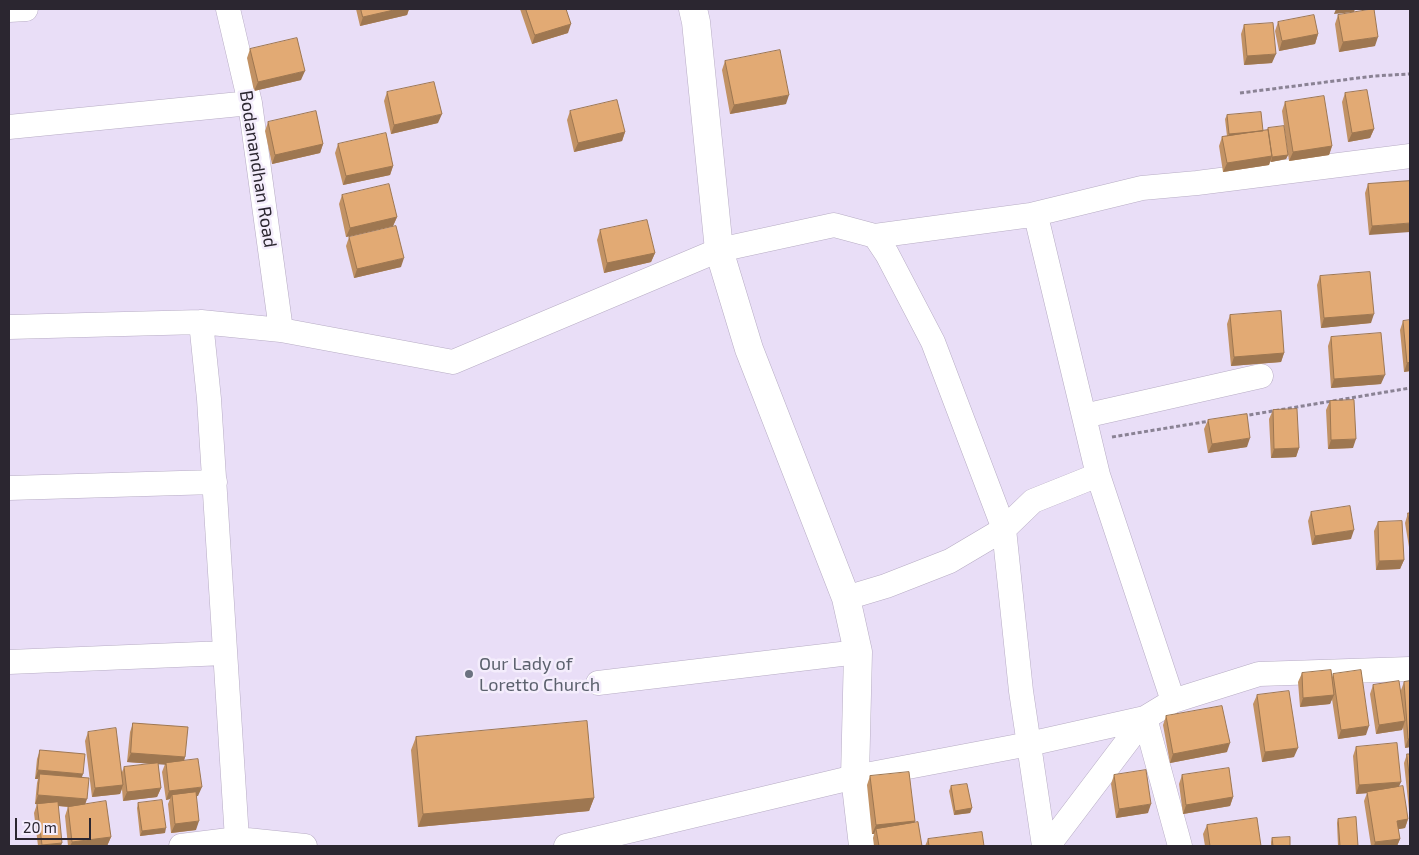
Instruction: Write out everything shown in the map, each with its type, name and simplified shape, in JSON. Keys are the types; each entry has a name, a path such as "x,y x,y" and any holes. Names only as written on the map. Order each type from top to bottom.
{"street":[{"path":"9,10 26,9"},
{"name":"Bodanandhan Road","path":"228,9 250,103 281,330"},
{"path":"692,9 696,22 719,250 749,349 846,598 858,652 855,777 863,846"},
{"path":"9,127 250,103"},
{"path":"9,327 201,322 281,330 453,362 719,250 834,225 875,236 1031,215 1142,188 1197,183 1410,156"},
{"path":"1031,215 1036,216 1098,475 1174,701"},
{"path":"875,236 887,254 933,342 1004,529 1021,691 1044,846"},
{"path":"201,322 215,482 237,839"},
{"path":"1084,416 1261,376"},
{"path":"846,598 886,586 950,561 1004,529 1033,501 1098,475"},
{"path":"9,488 215,482"},
{"path":"598,683 858,652"},
{"path":"9,662 226,653"},
{"path":"566,846 855,777 1029,744 1145,718 1174,701 1259,674 1410,669"},
{"path":"1048,846 1145,718"},
{"path":"1145,718 1180,846"},
{"path":"181,846 237,839 304,846"}],"path":[{"path":"1240,93 1374,76 1410,74"},
{"path":"1236,417 1410,388"},
{"path":"1110,438 1216,420"}],"building":[{"path":"361,9 398,9 363,17"},
{"path":"526,9 566,9 571,24 535,35"},
{"path":"1374,9 1378,37 1343,42 1338,15"},
{"path":"1314,15 1318,34 1282,41 1278,22"},
{"path":"1273,23 1276,54 1247,56 1244,25"},
{"path":"297,38 305,71 258,82 250,49"},
{"path":"780,50 789,95 734,105 725,61"},
{"path":"434,82 442,114 394,125 387,92"},
{"path":"1367,90 1374,129 1352,133 1345,93"},
{"path":"1324,96 1332,146 1293,152 1285,102"},
{"path":"617,100 625,132 578,143 570,111"},
{"path":"316,111 323,144 275,155 268,122"},
{"path":"1261,112 1263,131 1229,134 1227,115"},
{"path":"1284,126 1288,155 1272,157 1268,128"},
{"path":"1268,130 1272,156 1227,163 1222,137"},
{"path":"386,133 393,166 346,176 338,144"},
{"path":"1410,181 1410,223 1372,226 1368,184"},
{"path":"389,184 397,217 350,228 342,195"},
{"path":"647,220 655,253 607,263 600,230"},
{"path":"396,226 404,258 357,269 349,237"},
{"path":"1370,272 1374,314 1324,318 1320,276"},
{"path":"1281,311 1284,353 1234,357 1230,315"},
{"path":"1410,320 1410,362 1407,363 1403,321"},
{"path":"1381,333 1385,375 1334,379 1331,337"},
{"path":"1354,400 1356,439 1331,440 1330,401"},
{"path":"1297,409 1299,448 1274,449 1273,410"},
{"path":"1247,414 1250,438 1212,444 1208,420"},
{"path":"1350,506 1354,530 1315,536 1311,512"},
{"path":"1402,521 1404,560 1379,561 1378,522"},
{"path":"1331,670 1334,695 1303,698 1302,673"},
{"path":"1361,670 1369,726 1341,730 1333,674"},
{"path":"1399,681 1405,721 1379,725 1373,685"},
{"path":"1410,681 1410,739 1408,739 1404,682"},
{"path":"1289,691 1298,748 1265,752 1257,695"},
{"path":"1222,706 1230,743 1173,754 1166,716"},
{"path":"587,721 594,798 423,814 416,737"},
{"path":"133,723 188,727 185,757 131,753"},
{"path":"116,728 123,785 95,788 88,732"},
{"path":"1397,743 1401,782 1359,785 1356,747"},
{"path":"40,750 85,754 83,774 38,770"},
{"path":"1407,754 1410,754 1410,782"},
{"path":"198,759 202,787 169,791 166,763"},
{"path":"158,763 161,788 127,792 124,767"},
{"path":"1229,768 1233,797 1186,805 1182,775"},
{"path":"1146,770 1151,804 1119,809 1114,775"},
{"path":"909,772 915,821 876,825 870,776"},
{"path":"40,774 89,778 87,799 38,795"},
{"path":"967,784 972,808 955,811 951,786"},
{"path":"1403,786 1408,819 1397,821 1400,839 1375,842 1367,792"},
{"path":"196,792 199,821 175,824 172,795"},
{"path":"162,800 166,828 142,831 138,803"},
{"path":"106,801 111,837 72,842 68,807"},
{"path":"58,802 62,843 42,845 37,804"},
{"path":"1356,817 1358,846 1340,846 1338,819"},
{"path":"1257,818 1261,846 1210,846 1207,825"},
{"path":"918,822 922,846 879,846 876,829"},
{"path":"982,832 984,846 929,846 928,839"},
{"path":"1290,837 1290,846 1273,846 1272,838"}],"place":[{"name":"Our Lady of Loretto Church","path":"469,674"}]}
